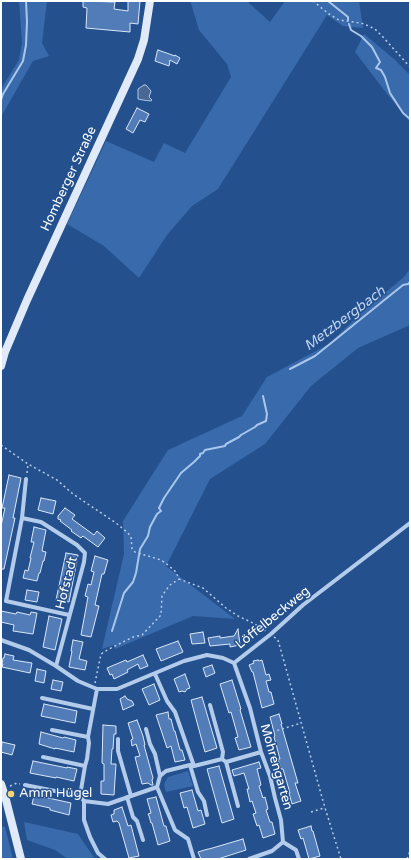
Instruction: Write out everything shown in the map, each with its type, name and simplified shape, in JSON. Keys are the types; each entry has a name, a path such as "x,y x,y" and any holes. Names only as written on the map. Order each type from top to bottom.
{"main road":[{"name":"Homberger Straße","path":"1,366 5,352 27,300 138,59 144,40 150,1"},
{"path":"2,786 21,859"}],"street":[{"path":"26,479 22,518 6,601 69,614"},
{"name":"Hofstadt","path":"22,518 41,522 77,545 84,553 84,562 56,666"},
{"name":"Löffelbeckweg","path":"1,640 29,650 78,681 95,688 117,689 184,661 207,655 223,658 234,663 271,634 303,606 410,523"},
{"name":"Mohrengarten","path":"234,663 250,708 261,752 270,776 281,820 283,842"},
{"path":"155,674 167,700 175,712 192,765 198,792 204,801 208,814"},
{"path":"80,796 84,766 87,759 89,742 88,737 95,688"},
{"path":"42,698 93,709"},
{"path":"210,705 223,752 222,758"},
{"path":"146,729 150,744 155,754 160,776 158,786 175,830 188,839 194,859"},
{"path":"52,730 88,737"},
{"path":"118,739 118,751 133,817 137,821 143,840"},
{"path":"226,762 261,752"},
{"path":"43,757 84,766"},
{"path":"160,776 166,771 222,758"},
{"path":"222,758 226,762 238,806"},
{"path":"25,785 80,796 84,801 84,820 90,837 98,853 105,859"},
{"path":"84,801 108,804 158,786"},
{"path":"250,859 272,851 283,842 296,850 299,859"}],"path":[{"path":"313,1 339,20 361,23 376,30 410,67"},
{"path":"1,445 28,464 57,480 73,494 116,523 128,533 131,538 132,549 135,552 160,560 176,572 180,579 203,588 232,612 255,624 278,640 325,808 341,859"},
{"path":"26,479 28,464"},
{"path":"95,688 101,654 108,649 142,635 161,615 162,596 166,590 170,585 180,579"},
{"path":"257,737 302,723"},
{"path":"2,786 17,783 25,785"},
{"path":"311,812 325,808"},
{"path":"407,859 410,851"}],"shaded area":[{"path":"19,1 47,1 42,43 49,56 33,61 2,115 1,122 1,89 19,60 22,43"},
{"path":"188,1 249,1 249,3 270,22 285,1 359,1 363,28 343,26 327,15 218,189 192,206 167,235 139,278 104,246 67,224 106,141 154,162 164,143 185,153 231,77 227,64 199,30 191,3"},
{"path":"364,34 394,59 410,75 410,122 355,52"},
{"path":"146,85 151,91 149,97 152,100 151,101 138,99 138,89"},
{"path":"410,269 410,325 358,348 311,386 265,444 210,479 166,566 235,619 193,616 115,649 114,645 102,649 124,554 123,521 168,450 242,416 267,377 329,344 362,312 404,277"},
{"path":"188,771 193,786 166,792 164,784 168,777"},
{"path":"24,822 78,834 95,859 68,859 55,850 27,840"},
{"path":"1,826 5,827 13,859 1,859"}],"building":[{"path":"83,1 115,2 114,9 128,11 128,1 140,1 138,24 130,23 130,32 86,28 87,8 83,7"},
{"path":"158,50 180,58 177,64 170,60 169,66 155,61"},
{"path":"137,108 149,114 145,122 140,120 133,133 126,129"},
{"path":"9,475 21,478 13,518 15,518 4,569 1,569 1,526 5,508 2,508"},
{"path":"41,498 56,501 53,514 38,510"},
{"path":"65,508 75,515 72,519 94,535 97,531 105,538 98,547 83,536 81,538 71,531 72,530 58,519 58,516"},
{"path":"34,527 46,530 42,551 46,552 37,581 23,578 25,570 28,571 31,558 34,542 31,542"},
{"path":"66,553 78,555 69,602 56,600"},
{"path":"95,556 108,560 104,574 102,574 95,605 99,606 91,637 81,635 88,597 85,596 88,584 91,585 94,572 91,571"},
{"path":"27,590 39,592 37,602 25,600"},
{"path":"1,611 30,615 31,612 37,613 33,634 13,631 14,625 1,622"},
{"path":"49,616 62,619 55,650 43,647"},
{"path":"238,629 240,645 230,647 230,644 210,646 208,638 234,636"},
{"path":"203,632 205,643 192,644 190,634"},
{"path":"73,640 83,642 79,659 87,661 85,670 69,667"},
{"path":"178,641 183,652 161,661 156,649"},
{"path":"5,654 14,656 13,660 32,663 30,673 2,667"},
{"path":"143,655 148,666 140,669 138,664 127,670 128,672 114,679 112,674 110,675 107,668"},
{"path":"262,660 266,675 269,674 271,680 266,681 274,704 262,708 253,672 249,665 254,663 253,661"},
{"path":"212,665 215,673 206,677 203,668"},
{"path":"37,669 46,671 44,683 35,681"},
{"path":"185,674 190,688 185,692 179,692 174,679"},
{"path":"53,680 63,682 61,691 51,689"},
{"path":"232,680 251,747 239,750 235,738 238,737 231,712 229,713 220,684"},
{"path":"154,684 160,700 149,705 142,689"},
{"path":"125,696 127,699 132,701 134,705 123,710 120,699"},
{"path":"202,697 217,748 205,752 191,700"},
{"path":"44,704 77,711 75,723 41,716"},
{"path":"168,712 169,719 171,719 180,750 182,750 185,760 175,762 171,746 167,748 156,715"},
{"path":"279,714 298,783 295,783 301,801 292,804 283,769 281,769 278,759 280,759 270,717"},
{"path":"137,720 143,736 153,778 153,785 148,783 142,784 135,757 140,756 136,744 132,746 131,740 133,739 128,723"},
{"path":"103,725 116,726 111,764 116,764 114,795 101,794 101,781 104,781 104,764 102,763"},
{"path":"41,732 76,740 74,752 55,749 39,744"},
{"path":"2,742 15,745 12,755 1,752"},
{"path":"33,761 77,769 74,781 30,773"},
{"path":"259,762 261,768 257,769 261,785 259,786 263,798 265,797 268,809 266,810 270,822 272,822 275,834 263,838 259,825 257,826 253,814 256,813 252,801 250,802 247,789 249,789 244,773 234,776 232,770"},
{"path":"219,766 234,819 222,823 207,769"},
{"path":"192,790 198,811 201,810 205,824 193,828 187,807 184,808 180,793"},
{"path":"35,792 45,794 44,797 71,803 69,815 50,810 50,808 32,804"},
{"path":"156,797 170,841 158,845 148,814 151,813 147,799"},
{"path":"122,807 128,826 131,825 139,856 129,858 119,823 117,821 113,822 111,815 114,814 114,810"},
{"path":"311,826 320,856 309,859 303,838 301,839 298,830"},
{"path":"243,839 246,850 218,859 201,859 198,852 209,849"}],"waterway":[{"path":"1,100 3,94 23,61 26,45 26,1"},
{"name":"Metzbergbach","path":"328,1 348,17 348,20"},
{"name":"Metzbergbach","path":"349,24 351,30 361,36 372,47 380,62 376,68 381,70 390,93 403,113 410,119"},
{"name":"Metzbergbach","path":"290,369 315,356 403,285 410,282"},
{"name":"Metzbergbach","path":"112,631 124,593 133,582 140,549 148,536 150,527 157,514 161,511 159,508 164,498 181,473 205,450 225,446 257,425 266,421 267,414 263,396"}],"place":[{"name":"Amm Hügel","path":"11,794"}]}
